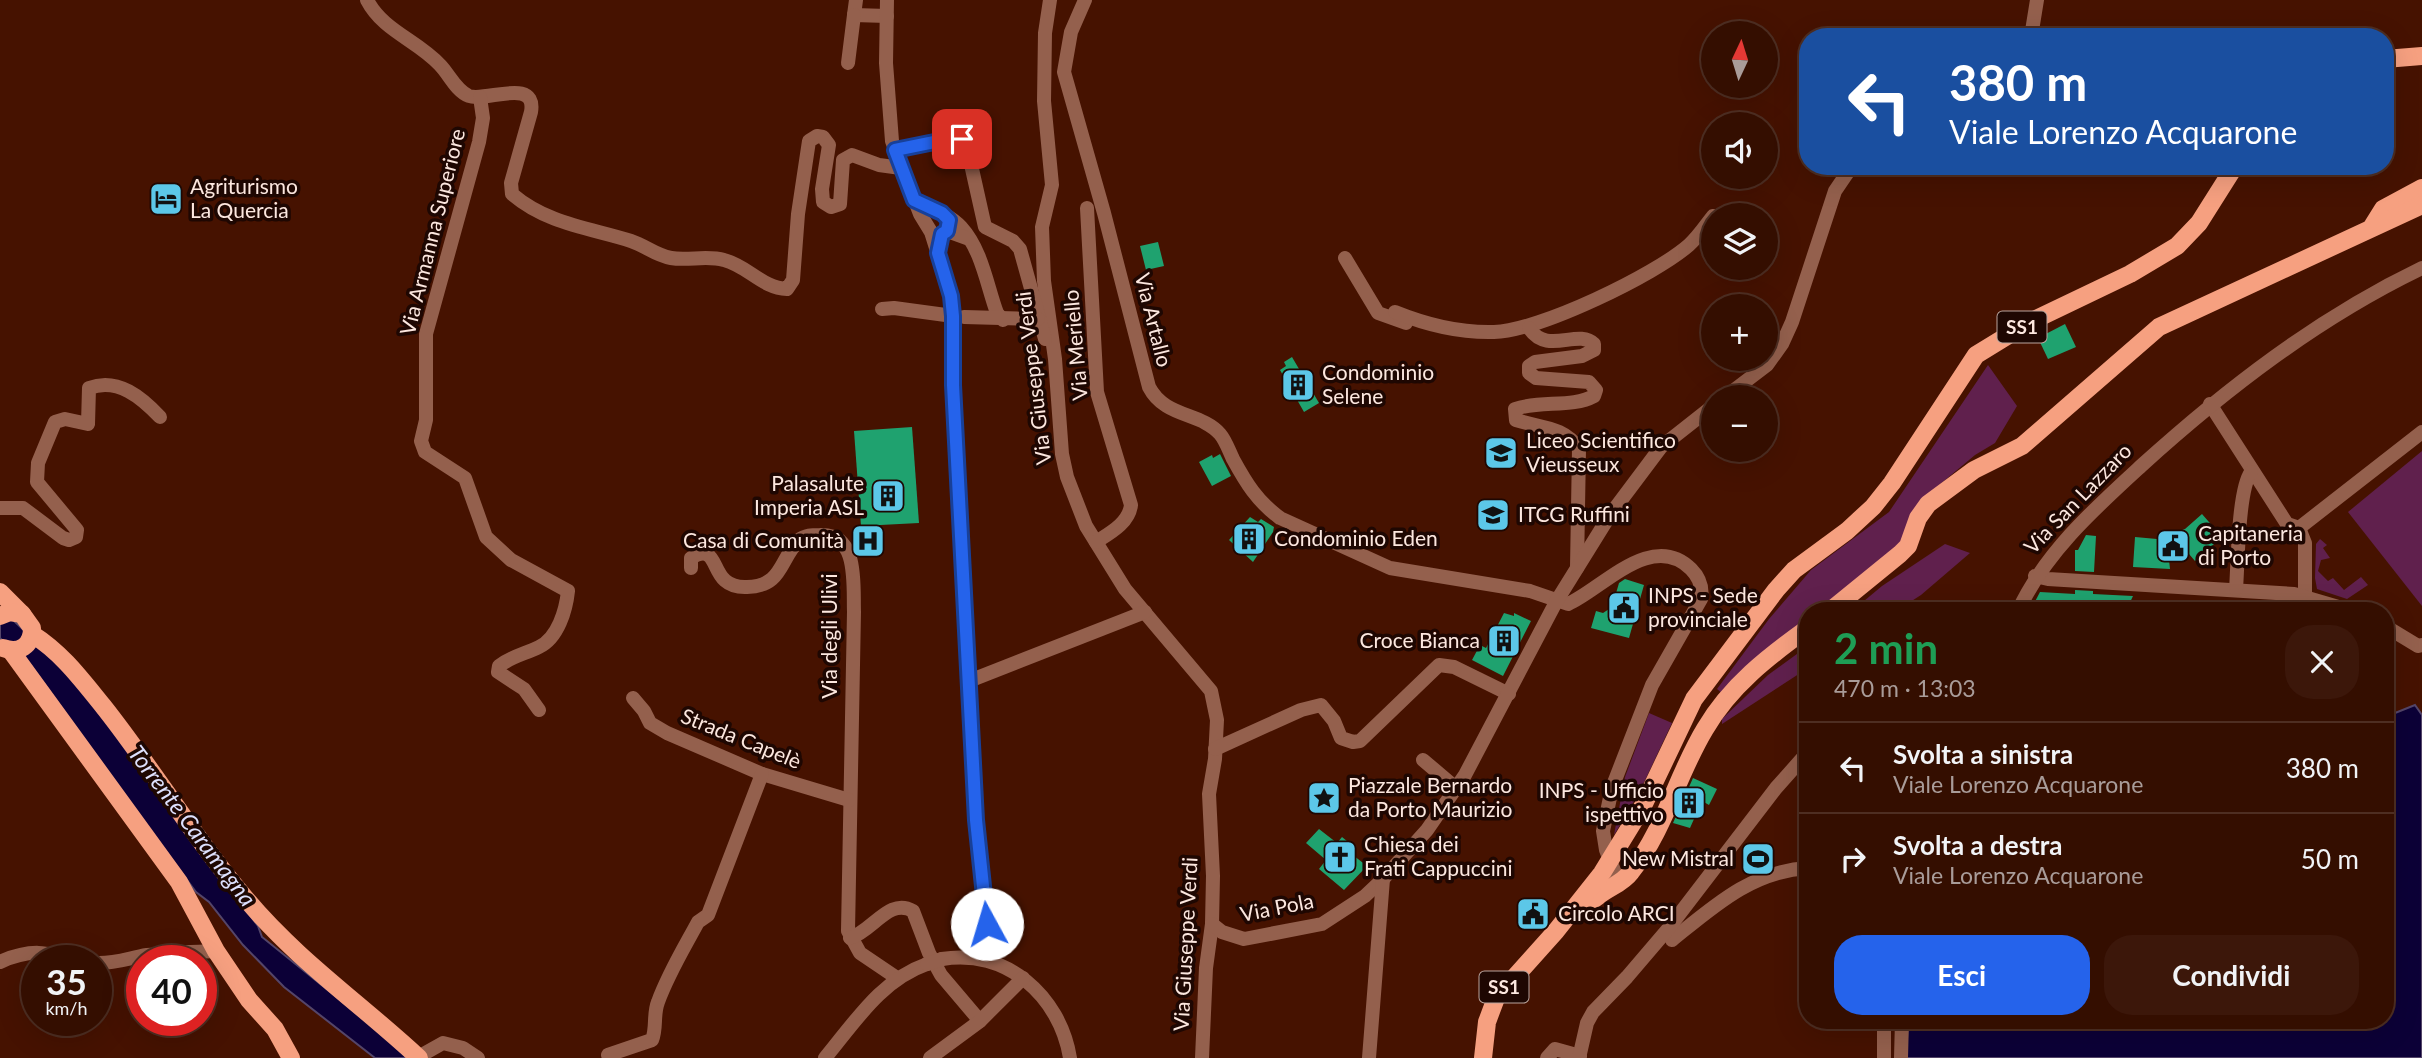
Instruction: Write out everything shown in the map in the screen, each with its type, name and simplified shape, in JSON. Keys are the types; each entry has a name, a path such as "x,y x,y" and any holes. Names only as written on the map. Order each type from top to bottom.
{"main road":[{"path":"2394,59 2422,56"},
{"name":"SS1","path":"1556,931 1597,897 1615,873 1616,865 1643,816 1657,775 1684,717 1728,651 1794,570 1847,531 1873,507 1892,483 1976,355 2022,327 2130,274 2176,246 2199,223 2229,175"},
{"path":"1841,602 1900,554 1912,537 1922,511 1961,478 2022,446 2159,327 2371,228 2422,188"},
{"path":"2389,213 2422,205"},
{"path":"6,649 23,648 32,634 30,622 7,606"},
{"path":"32,634 52,648 76,674 148,766 244,898 287,946 418,1058"},
{"name":"SS1","path":"1483,1058 1487,1022 1496,998 1556,931 1615,873 1633,870 1654,837 1692,752 1720,705 1740,682 1799,635"},
{"path":"6,649 97,766 179,883 213,945"},
{"path":"217,952 249,1000 275,1029 291,1058"}],"street":[{"path":"367,0 381,21 428,54 468,96 480,97 505,92 523,94 532,105 511,183 512,194 524,204 572,226 638,243 655,255 684,260 727,260 762,282 787,289 793,280 798,214 809,141 817,136 823,137 829,145 822,189 823,202 831,206 839,204 843,160 852,155 879,165 901,167"},
{"path":"887,0 888,100 895,150 901,167 914,200 939,225 970,239 997,313 1003,320"},
{"name":"Via Giuseppe Verdi","path":"1050,0 1045,33 1044,101 1052,185 1042,227 1044,281 1057,376 1062,454 1067,477 1086,526 1125,589 1211,691 1217,712 1209,794 1212,924 1206,968 1202,1058"},
{"name":"Via Artallo","path":"1085,0 1071,32 1064,72 1153,396 1167,408 1220,434 1251,492 1280,518 1390,568 1530,591 1556,602"},
{"path":"2033,28 2038,0"},
{"path":"848,63 855,7 887,16"},
{"name":"Via Armanna Superiore","path":"480,97 483,118 479,142 426,334 426,420 421,440 425,452 466,478 482,530 499,551 568,591 553,637 547,643 509,658 499,666 498,672 524,690 539,710"},
{"path":"895,150 954,138 966,142 985,227 1013,241 1020,249 1041,323 1050,367 1057,376"},
{"path":"1741,385 1768,365 1782,344 1792,322 1835,191 1846,175"},
{"name":"Via Meriello","path":"1087,208 1097,392 1131,505 1128,516 1118,527 1096,542"},
{"path":"939,225 938,253 958,317 953,385 976,820 987,924 981,958"},
{"path":"1345,258 1378,313 1402,322 1464,332 1496,332 1529,328 1650,271 1689,245 1701,231"},
{"name":"Via San Lazzaro","path":"2323,602 2305,596 2236,589 2048,579 2035,576 2108,495 2210,404 2350,306 2422,268"},
{"path":"882,309 1003,320 1038,319"},
{"path":"1395,312 1425,324"},
{"path":"1529,328 1534,336 1546,340 1582,338 1594,344 1594,350 1582,356 1535,362 1529,366 1529,373 1536,378 1589,382 1596,390 1594,396 1525,405 1515,409 1514,414 1516,420 1553,428 1572,439 1579,449 1577,569"},
{"path":"0,508 23,508 63,538 69,540 76,537 77,530 37,482 38,463 55,422 65,419 88,424 89,388 97,385 132,392 141,397 160,417"},
{"path":"2210,404 2251,472 2287,524 2299,528 2305,543 2305,596"},
{"name":"Via Pola","path":"1212,924 1233,937 1244,939 1322,924 1365,896 1383,879 1427,830 1456,788 1479,751 1556,602 1610,515 1661,447 1701,415"},
{"path":"2299,528 2422,432"},
{"path":"2236,589 2243,497 2246,479 2251,472"},
{"name":"Via degli Ulivi","path":"691,568 691,558 700,553 708,554 714,559 716,573 724,581 745,588 769,583 781,570 800,540 807,536 828,535 840,540 848,551 851,559 854,612 849,800 850,938"},
{"path":"1556,602 1569,604 1584,597 1628,564 1660,556 1686,564 1701,584 1702,599 1652,685 1612,788 1603,831 1615,873 1606,878 1597,897"},
{"path":"2022,602 2035,576"},
{"path":"969,681 1145,612"},
{"path":"2394,631 2420,646"},
{"path":"1215,749 1301,710 1321,705 1334,721 1341,738 1360,741 1439,665 1454,667 1509,694"},
{"name":"Strada Capelè","path":"633,698 644,710 647,719 658,728 762,774 849,800"},
{"path":"1423,760 1456,788"},
{"path":"1547,1058 1555,1049 1579,1057 1587,1023 1593,1012 1668,929 1776,788 1799,762"},
{"path":"608,1055 652,1040 655,1033 655,1011 661,992 698,922 708,915 762,774"},
{"path":"1672,940 1714,905 1747,884 1787,869 1799,868"},
{"path":"1370,1058 1383,879"},
{"path":"897,978 860,953 850,938 865,932 899,906 913,911 929,953 941,975 980,1021"},
{"path":"0,962 21,953"},
{"path":"825,1058 876,998 897,978 934,961 961,957 981,958 1023,978 1041,993 1059,1020 1070,1058"},
{"path":"930,1058 980,1021 1023,978"},
{"path":"1884,1029 1884,1058"},
{"path":"1901,1058 1902,1029"},
{"path":"418,1058 443,1044 463,1048 478,1058"}],"shaded area":[{"path":"1988,365 2017,406 1995,443 1975,455 1920,501 1900,543 1831,602 1799,602 1799,628 1723,694 1717,689 1769,619 1811,570 1889,512"},
{"path":"2422,451 2422,606 2348,512"},
{"path":"2320,539 2327,545 2323,548 2330,558 2321,560 2318,571 2328,581 2333,578 2344,590 2361,577 2368,585 2347,599 2317,589 2316,544"},
{"path":"1945,544 1970,553 1910,602 1863,602"},
{"path":"0,608 74,677 258,926 262,937 412,1058 375,1058 284,987 243,945 209,902 196,892 28,666 0,638"},
{"path":"1799,653 1799,674 1722,724 1722,719 1768,675"},
{"path":"2415,705 2422,715 2422,1058 1906,1058 1908,1029 2394,1029 2394,713"},
{"path":"1649,713 1672,723 1639,793 1614,835 1625,777"}],"building":[{"path":"1158,242 1164,266 1146,270 1140,246"},
{"path":"2065,324 2076,347 2048,359 2038,338"},
{"name":"Condominio Selene","path":"1292,357 1319,403 1304,412 1280,370 1286,366 1284,362"},
{"name":"Palasalute Imperia ASL","path":"912,427 919,523 861,526 854,431"},
{"path":"1220,454 1231,476 1212,486 1199,462"},
{"name":"Capitaneria di Porto","path":"2202,514 2222,537 2195,561 2189,554 2169,560 2170,569 2133,567 2135,537 2157,539 2185,529"},
{"name":"Condominio Eden","path":"1250,517 1258,522 1261,519 1274,527 1253,562 1229,540"},
{"path":"2086,535 2096,536 2094,572 2075,571 2075,550 2078,550"},
{"name":"INPS - Sede provinciale","path":"1625,579 1644,585 1629,638 1591,628 1596,611 1603,613 1612,607 1619,583"},
{"path":"2075,590 2093,591 2093,594 2133,596 2130,602 2035,602 2040,592 2075,594"},
{"name":"Croce Bianca","path":"1504,613 1514,616 1514,613 1531,621 1503,676 1472,660 1480,645 1486,648"},
{"name":"INPS - Ufficio ispettivo","path":"1693,778 1717,789 1709,805 1702,801 1690,828 1673,823"},
{"name":"Chiesa dei Frati Cappuccini","path":"1319,829 1337,843 1342,837 1353,846 1349,852 1367,866 1344,890 1319,869 1326,860 1306,843"}],"place":[{"name":"Agriturismo La Quercia","path":"166,199"},
{"name":"Condominio Selene","path":"1298,385"},
{"name":"Liceo Scientifico Vieusseux","path":"1501,453"},
{"name":"Palasalute Imperia ASL","path":"888,496"},
{"name":"ITCG Ruffini","path":"1493,515"},
{"name":"Condominio Eden","path":"1249,539"},
{"name":"Casa di Comunità","path":"868,541"},
{"name":"Capitaneria di Porto","path":"2173,546"},
{"name":"INPS - Sede provinciale","path":"1624,608"},
{"name":"Croce Bianca","path":"1504,641"},
{"name":"Piazzale Bernardo da Porto Maurizio","path":"1324,798"},
{"name":"INPS - Ufficio ispettivo","path":"1689,803"},
{"name":"Chiesa dei Frati Cappuccini","path":"1340,857"},
{"name":"New Mistral","path":"1758,859"},
{"name":"Circolo ARCI","path":"1533,914"}],"route":[{"path":"962,139 954,138 895,150 914,200 946,215 949,220 947,231 942,234 938,253 951,296 953,316 953,385 976,820 987,924"}],"water label":[{"name":"Torrente Caramagna","path":"192,826"}]}
